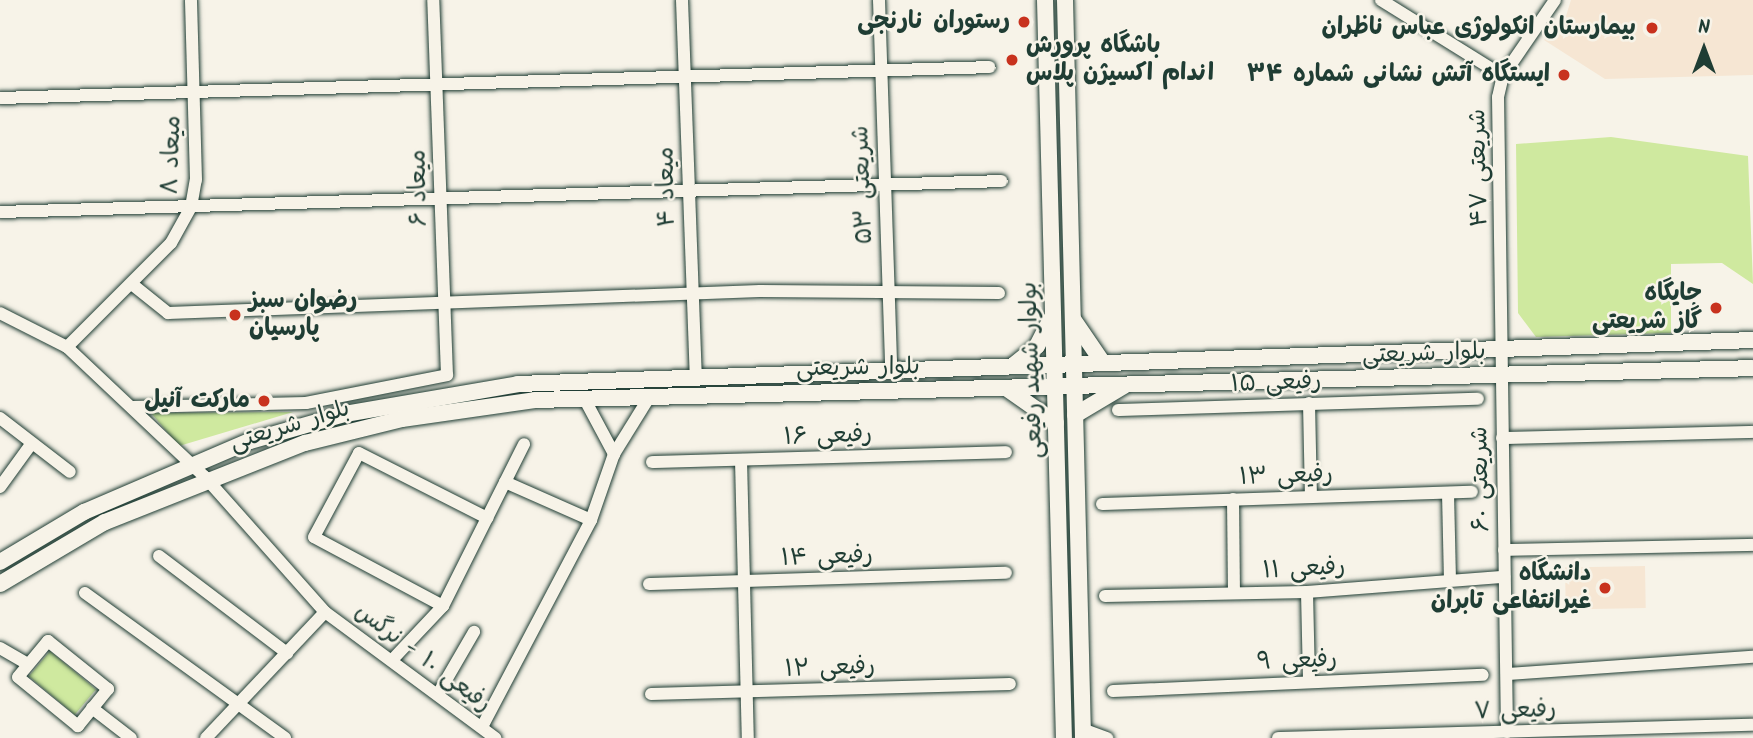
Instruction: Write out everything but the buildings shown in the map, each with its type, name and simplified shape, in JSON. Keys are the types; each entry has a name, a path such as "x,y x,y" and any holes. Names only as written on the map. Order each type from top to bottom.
{"main road":[{"name":"بولوار شهید رفیعی","path":"1045,0 1061,734"},
{"name":"بولوار شهید رفیعی","path":"1065,0 1083,733"},
{"path":"1071,315 1103,363"},
{"path":"1015,363 1037,346 1053,317"},
{"name":"بلوار شریعتی","path":"0,562 84,512 189,463 345,414 425,398 696,373 1504,351 1753,340"},
{"name":"بلوار شریعتی","path":"0,584 105,522 205,477 402,419 584,398 1753,368"},
{"path":"1074,415 1126,385"},
{"path":"1003,387 1056,423"}],"street":[{"name":"میعاد ۸","path":"67,346 133,285 172,243 191,207 195,96 191,0"},
{"name":"میعاد ۶","path":"133,407 306,403 447,375 442,305 439,84 433,0"},
{"name":"میعاد ۴","path":"682,0 687,190 696,373"},
{"name":"شریعتی ۵۳","path":"878,0 891,368"},
{"path":"1381,0 1503,76"},
{"name":"شریعتی ۴۷","path":"1504,351 1498,117 1503,76 1555,0"},
{"path":"0,98 195,96 439,84 990,67"},
{"path":"0,212 440,196 1002,181"},
{"path":"133,285 168,313 442,305 691,293 887,290 887,296 999,293"},
{"name":"رفیعی ۱۰ - نرگس","path":"2,316 67,346 205,477 325,612 393,659 495,738"},
{"name":"شریعتی ۶۰","path":"1504,351 1501,374 1507,732"},
{"path":"482,727 591,520 614,454 650,396"},
{"path":"584,398 614,454"},
{"name":"رفیعی ۱۵","path":"1118,410 1478,399"},
{"path":"1309,403 1311,496"},
{"path":"0,418 70,472"},
{"path":"1502,438 1753,432"},
{"path":"0,487 32,443"},
{"path":"393,659 443,606 524,444"},
{"name":"رفیعی ۱۶","path":"652,462 1006,452"},
{"path":"443,606 314,537 359,453 487,518"},
{"path":"741,460 748,738"},
{"path":"505,482 591,520"},
{"name":"رفیعی ۱۳","path":"1102,504 1472,492"},
{"path":"1448,493 1450,578"},
{"path":"1233,499 1234,593"},
{"path":"1504,550 1753,545"},
{"path":"159,556 287,653"},
{"name":"رفیعی ۱۴","path":"649,584 1006,573"},
{"name":"رفیعی ۱۱","path":"1105,596 1307,592 1450,578 1504,577"},
{"path":"1307,592 1309,682"},
{"path":"85,593 285,738"},
{"path":"206,738 325,612"},
{"path":"438,694 474,632"},
{"path":"48,641 108,689 92,708 78,726 18,677 48,641"},
{"path":"0,648 29,664"},
{"path":"1507,674 1753,657"},
{"name":"رفیعی ۹","path":"1113,691 1483,675"},
{"name":"رفیعی ۱۲","path":"651,694 1010,684"},
{"path":"92,708 131,738"},
{"name":"رفیعی ۷","path":"1278,738 1507,732 1658,733 1753,725"},
{"path":"1083,733 1107,738"}],"shaded area":[{"name":"بیمارستان انکولوژی عباس ناظران","path":"1571,0 1753,0 1753,75 1605,79 1544,40 1566,16"},
{"name":"دانشگاه غیرانتفاعی تابران","path":"1645,566 1646,608 1566,609 1565,567"}],"green space":[{"path":"1611,137 1748,156 1753,284 1722,263 1671,264 1671,333 1536,337 1518,313 1516,144"},
{"path":"293,412 179,446 151,413"},
{"path":"50,651 96,690 75,715 29,676"}],"place":[{"name":"رستوران نارنجی","path":"1024,22"},
{"name":"بیمارستان انکولوژی عباس ناظران","path":"1652,28"},
{"name":"باشگاه پرورش اندام اکسیژن پلاس","path":"1012,60"},
{"name":"ایستگاه آتش نشانی شماره ۳۴","path":"1564,75"},
{"name":"جایگاه گاز شریعتی","path":"1716,308"},
{"name":"رضوان سبز پارسیان","path":"235,315"},
{"name":"مارکت آنیل","path":"264,401"},
{"name":"دانشگاه غیرانتفاعی تابران","path":"1605,588"}]}
